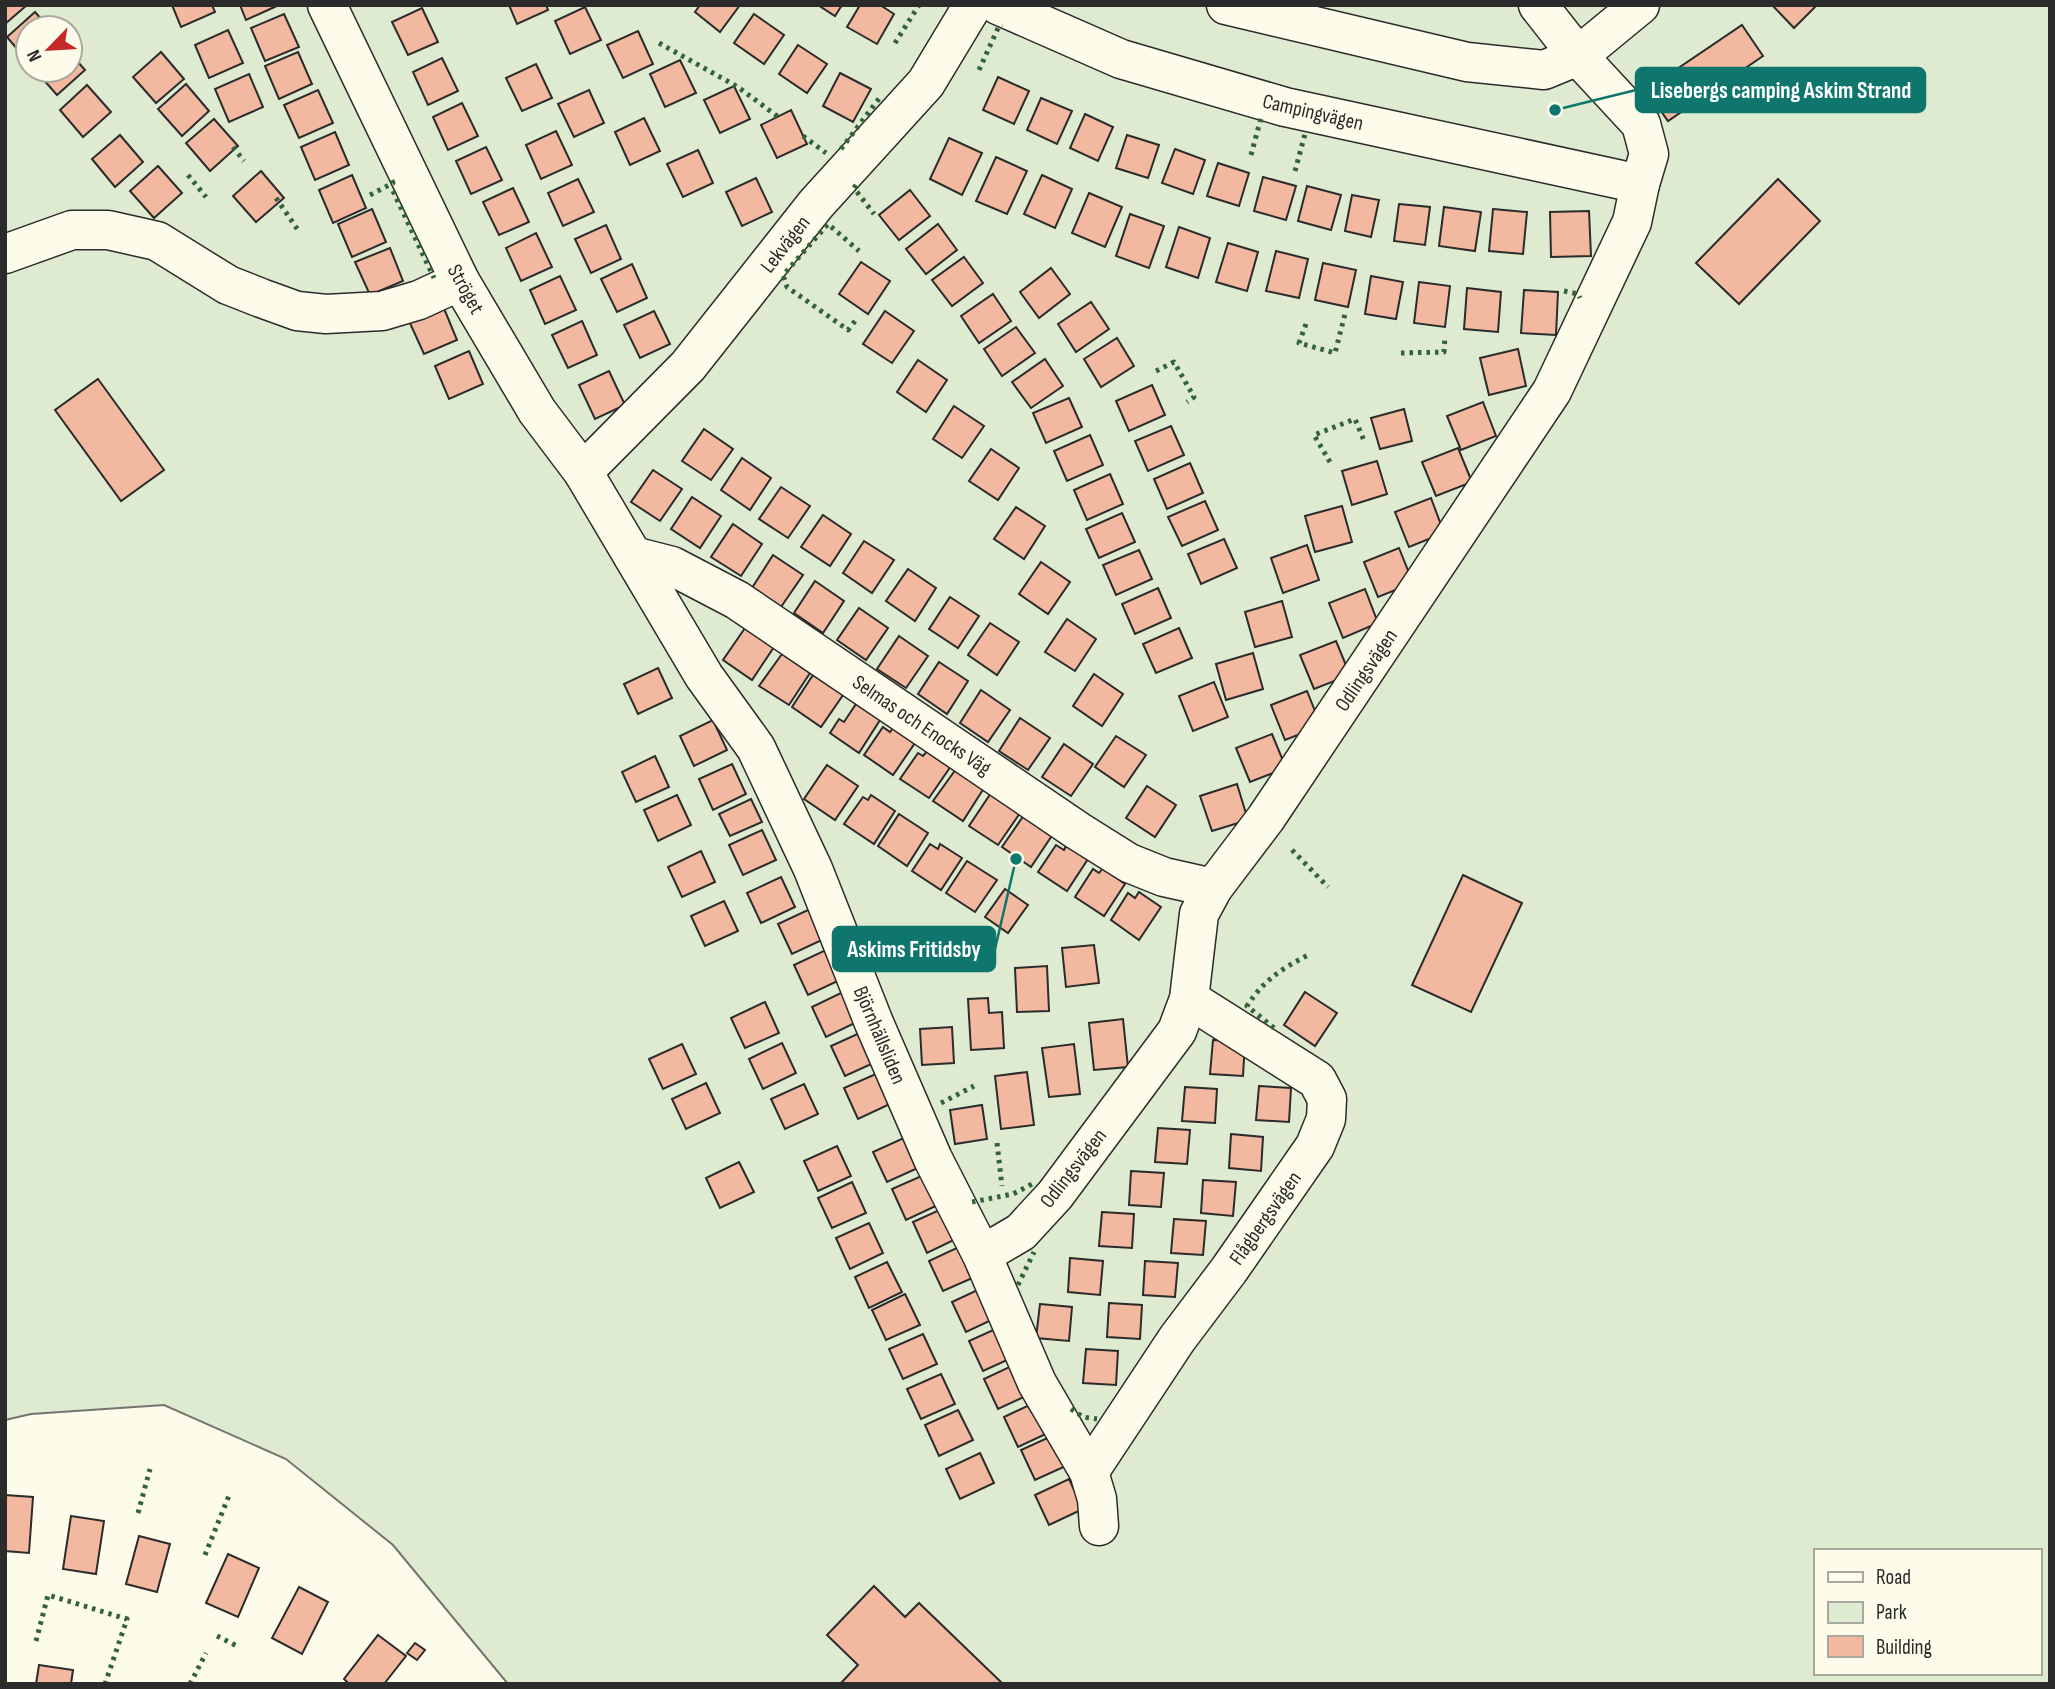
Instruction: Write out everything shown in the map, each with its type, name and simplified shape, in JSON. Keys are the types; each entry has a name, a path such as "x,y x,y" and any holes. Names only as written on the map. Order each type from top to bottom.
{"lane":[{"name":"Ströget","path":"327,5 460,281 537,411 583,472 633,556"},
{"name":"Lekvägen","path":"583,472 688,366 816,204 926,83 973,5"},
{"name":"Campingvägen","path":"998,5 1121,59 1285,107 1640,184"},
{"path":"1226,5 1467,62 1544,70 1578,56 1640,5"},
{"name":"Odlingsvägen","path":"982,1255 1021,1232 1055,1195 1177,1031 1189,999 1199,914 1213,888 1266,818 1552,391 1632,222 1649,154 1641,124 1578,56 1538,5"},
{"path":"5,254 72,230 108,230 157,241 228,285 261,298 297,311 326,314 382,311 419,300 460,281"},
{"name":"Selmas och Enocks Väg","path":"633,556 672,566 737,600 1129,863 1164,877 1213,888"},
{"name":"Björnhällsliden","path":"633,556 704,676 756,748 785,806 933,1159 982,1255 1037,1383 1089,1472 1097,1499 1099,1526"},
{"name":"Flågbergsvägen","path":"1089,1472 1177,1339 1315,1146 1326,1119 1327,1100 1317,1080 1189,999"}],"green space":[{"path":"5,5 2050,5 2050,1684 508,1684 393,1545 286,1459 164,1405 31,1414 5,1420"}],"building":[{"path":"5,5 27,5 14,14 5,24"},
{"path":"172,5 212,5 215,12 181,27"},
{"path":"240,5 279,5 246,20"},
{"path":"509,5 546,5 548,10 517,24"},
{"path":"700,5 740,5 720,32 695,12"},
{"path":"818,5 842,5 835,16"},
{"path":"860,5 880,5 894,14 877,44 847,27"},
{"path":"1772,5 1817,5 1794,28"},
{"path":"585,7 601,40 570,54 555,21"},
{"path":"422,8 438,42 408,55 392,22"},
{"path":"284,14 299,47 265,61 251,28"},
{"path":"754,14 784,35 764,64 734,43"},
{"path":"1742,25 1763,56 1668,121 1646,90"},
{"path":"228,30 243,63 209,78 195,45"},
{"path":"14,31 14,45 7,37"},
{"path":"638,31 653,64 623,78 607,45"},
{"path":"798,45 827,64 807,93 779,74"},
{"path":"161,52 184,79 156,103 133,77"},
{"path":"298,52 312,84 279,99 265,66"},
{"path":"442,58 458,91 428,105 413,72"},
{"path":"680,60 696,93 665,107 650,74"},
{"path":"536,64 552,98 522,111 506,78"},
{"path":"840,73 871,89 853,122 823,106"},
{"path":"249,74 263,107 229,122 215,89"},
{"path":"998,77 1029,91 1014,124 983,110"},
{"path":"47,84 69,84 57,95"},
{"path":"186,84 209,111 182,136 158,109"},
{"path":"87,85 111,112 83,137 60,110"},
{"path":"734,86 750,119 720,133 704,100"},
{"path":"318,90 333,123 299,138 284,105"},
{"path":"589,90 604,123 574,137 558,104"},
{"path":"1041,98 1072,111 1057,144 1027,130"},
{"path":"462,103 478,136 448,150 433,117"},
{"path":"791,110 807,144 777,158 761,125"},
{"path":"1085,114 1113,127 1098,161 1070,148"},
{"path":"644,118 660,151 630,165 615,132"},
{"path":"214,119 238,146 210,171 186,143"},
{"path":"556,131 572,165 541,179 526,145"},
{"path":"335,132 349,165 315,180 301,147"},
{"path":"120,135 143,162 115,187 92,159"},
{"path":"1127,135 1159,145 1148,178 1116,168"},
{"path":"949,138 982,153 962,195 930,179"},
{"path":"486,147 502,180 471,194 456,161"},
{"path":"1175,149 1205,160 1193,194 1162,183"},
{"path":"698,150 713,183 683,197 667,164"},
{"path":"996,157 1027,171 1007,214 976,201"},
{"path":"1218,163 1249,173 1239,206 1207,196"},
{"path":"158,166 182,193 154,218 130,191"},
{"path":"261,171 284,198 256,222 233,196"},
{"path":"352,175 366,208 333,223 319,190"},
{"path":"1042,175 1072,189 1055,228 1024,214"},
{"path":"1263,177 1296,186 1286,220 1254,211"},
{"path":"756,178 772,212 742,226 726,192"},
{"path":"578,179 594,212 563,226 548,193"},
{"path":"1778,179 1820,221 1739,304 1696,263"},
{"path":"1307,186 1341,195 1331,230 1298,221"},
{"path":"513,188 529,222 499,235 483,202"},
{"path":"910,190 930,216 899,240 879,215"},
{"path":"1089,193 1122,207 1105,247 1072,233"},
{"path":"1352,195 1379,200 1371,237 1345,231"},
{"path":"1399,204 1430,207 1425,245 1394,241"},
{"path":"1444,207 1481,212 1475,251 1439,246"},
{"path":"372,209 386,242 352,257 338,224"},
{"path":"1493,209 1527,212 1523,254 1489,251"},
{"path":"1589,211 1591,256 1551,257 1550,212"},
{"path":"1130,214 1164,226 1149,268 1116,256"},
{"path":"938,224 957,250 926,274 906,249"},
{"path":"606,225 621,259 591,273 575,239"},
{"path":"1179,227 1210,238 1198,278 1166,267"},
{"path":"536,233 552,267 521,281 506,248"},
{"path":"1228,243 1258,252 1247,291 1216,282"},
{"path":"390,248 403,281 370,295 355,262"},
{"path":"1276,251 1308,259 1299,298 1266,291"},
{"path":"964,257 983,283 952,306 932,280"},
{"path":"861,262 890,281 868,314 839,294"},
{"path":"1323,263 1356,270 1348,307 1315,300"},
{"path":"632,264 647,298 617,312 601,279"},
{"path":"1051,268 1070,294 1039,318 1020,292"},
{"path":"560,276 576,310 545,324 530,290"},
{"path":"1371,276 1403,282 1396,319 1365,314"},
{"path":"1419,282 1450,286 1445,327 1414,323"},
{"path":"1467,288 1501,292 1498,332 1464,329"},
{"path":"1524,290 1558,292 1556,335 1521,333"},
{"path":"993,294 1011,321 979,343 961,316"},
{"path":"1091,302 1109,329 1076,352 1058,324"},
{"path":"443,306 457,340 424,354 409,321"},
{"path":"654,311 670,344 640,358 624,325"},
{"path":"885,311 914,331 892,363 863,344"},
{"path":"582,321 597,355 568,368 552,335"},
{"path":"1016,327 1035,353 1002,376 984,349"},
{"path":"1117,338 1134,366 1101,387 1084,359"},
{"path":"1518,349 1526,386 1489,395 1480,358"},
{"path":"469,351 483,384 449,399 435,366"},
{"path":"1045,359 1063,386 1031,408 1012,382"},
{"path":"918,360 947,380 926,412 897,392"},
{"path":"609,371 625,405 595,419 579,385"},
{"path":"98,379 164,470 121,501 55,410"},
{"path":"1152,385 1165,415 1129,431 1116,401"},
{"path":"1069,398 1082,427 1046,443 1033,413"},
{"path":"1483,402 1496,436 1461,450 1447,416"},
{"path":"954,406 984,426 962,458 933,439"},
{"path":"1404,409 1412,441 1380,449 1371,418"},
{"path":"1171,426 1184,455 1148,471 1135,441"},
{"path":"704,429 733,449 711,480 682,461"},
{"path":"1090,435 1103,465 1067,481 1054,451"},
{"path":"1458,448 1472,482 1436,496 1422,462"},
{"path":"991,449 1019,468 998,500 969,481"},
{"path":"742,458 771,478 750,510 721,490"},
{"path":"1377,461 1387,494 1352,505 1342,471"},
{"path":"1190,463 1203,493 1167,509 1154,479"},
{"path":"653,470 682,489 660,521 631,502"},
{"path":"1110,474 1123,504 1087,520 1074,490"},
{"path":"781,487 810,506 788,538 759,519"},
{"path":"692,497 721,516 700,548 671,529"},
{"path":"1431,498 1444,533 1409,547 1395,512"},
{"path":"1205,501 1218,530 1182,546 1168,517"},
{"path":"1342,506 1352,542 1315,552 1305,516"},
{"path":"1016,507 1045,526 1024,559 994,539"},
{"path":"1122,513 1135,542 1099,558 1086,529"},
{"path":"823,515 851,534 830,566 801,547"},
{"path":"733,524 762,544 741,576 711,557"},
{"path":"1224,539 1237,568 1201,584 1188,554"},
{"path":"864,541 894,560 872,593 843,573"},
{"path":"1307,545 1319,580 1283,593 1271,558"},
{"path":"1399,548 1413,583 1378,597 1364,562"},
{"path":"1139,550 1152,579 1116,595 1103,565"},
{"path":"773,555 803,575 781,607 752,588"},
{"path":"1041,562 1070,582 1048,614 1019,594"},
{"path":"908,569 936,588 915,621 886,601"},
{"path":"815,581 844,601 823,633 794,613"},
{"path":"1158,588 1171,618 1135,634 1122,604"},
{"path":"1365,589 1378,623 1343,638 1329,603"},
{"path":"950,597 979,616 958,648 929,629"},
{"path":"1282,601 1292,637 1255,647 1245,612"},
{"path":"859,608 888,628 866,660 837,640"},
{"path":"1067,619 1096,639 1075,671 1045,652"},
{"path":"990,623 1019,642 997,675 968,655"},
{"path":"745,628 774,647 752,680 723,660"},
{"path":"1179,628 1192,658 1156,673 1143,644"},
{"path":"899,636 928,656 906,688 877,669"},
{"path":"1336,641 1350,675 1314,689 1300,655"},
{"path":"1253,653 1263,689 1226,700 1216,664"},
{"path":"782,654 810,673 789,705 759,686"},
{"path":"939,662 968,681 947,714 918,694"},
{"path":"658,668 672,698 638,714 624,684"},
{"path":"1094,674 1123,694 1102,726 1073,706"},
{"path":"813,675 843,695 821,727 792,707"},
{"path":"1214,682 1228,717 1193,731 1179,696"},
{"path":"981,690 1010,710 988,742 960,723"},
{"path":"1307,691 1321,726 1285,740 1271,705"},
{"path":"856,704 880,720 859,753 830,733 839,719 844,722"},
{"path":"1020,718 1050,738 1028,770 999,751"},
{"path":"713,720 727,750 694,766 680,736"},
{"path":"883,727 890,732 893,728 915,743 893,775 864,755"},
{"path":"1272,734 1286,768 1250,782 1236,748"},
{"path":"1116,736 1146,755 1124,787 1095,767"},
{"path":"1064,744 1093,764 1071,796 1042,777"},
{"path":"928,750 951,766 929,798 900,779 918,753 923,756"},
{"path":"655,756 669,787 636,802 622,772"},
{"path":"732,764 746,794 713,810 699,779"},
{"path":"827,765 858,786 835,820 804,799"},
{"path":"956,769 984,788 963,821 933,801"},
{"path":"1237,784 1248,820 1212,831 1200,796"},
{"path":"1147,786 1176,805 1155,837 1126,818"},
{"path":"991,793 1020,813 998,845 969,826"},
{"path":"677,795 691,825 658,841 644,810"},
{"path":"871,795 895,811 874,844 844,824 863,797 868,800"},
{"path":"751,799 762,822 730,836 719,814"},
{"path":"899,814 928,833 907,866 878,846"},
{"path":"1024,815 1053,834 1031,867 1002,847"},
{"path":"762,830 776,860 743,875 729,845"},
{"path":"930,844 938,849 940,844 962,858 941,890 912,871"},
{"path":"1067,844 1088,859 1067,891 1038,872 1056,845 1064,850"},
{"path":"701,851 715,882 682,897 668,867"},
{"path":"967,861 997,880 975,912 946,893"},
{"path":"1103,868 1125,884 1104,916 1075,897 1093,869 1099,873"},
{"path":"1463,875 1522,903 1471,1012 1412,985"},
{"path":"781,877 795,907 761,923 747,893"},
{"path":"1005,889 1028,905 1008,933 985,917"},
{"path":"1139,892 1161,907 1139,940 1111,920 1128,893 1135,898"},
{"path":"724,901 738,931 705,946 691,916"},
{"path":"810,909 824,939 792,954 778,924"},
{"path":"1094,945 1099,983 1066,987 1062,948"},
{"path":"828,949 842,979 808,995 794,965"},
{"path":"1047,966 1049,1011 1017,1012 1015,968"},
{"path":"845,991 859,1021 826,1037 812,1007"},
{"path":"1305,992 1337,1013 1315,1046 1284,1025"},
{"path":"988,998 989,1013 1002,1012 1004,1048 971,1050 968,999"},
{"path":"765,1002 779,1033 745,1048 731,1018"},
{"path":"1123,1019 1128,1067 1094,1070 1089,1023"},
{"path":"952,1027 954,1063 922,1065 920,1029"},
{"path":"864,1031 878,1061 845,1076 831,1046"},
{"path":"1213,1040 1245,1042 1243,1076 1210,1074"},
{"path":"782,1043 796,1073 763,1089 749,1059"},
{"path":"682,1044 696,1074 663,1089 649,1059"},
{"path":"1074,1044 1080,1094 1049,1097 1042,1048"},
{"path":"1027,1072 1034,1125 1001,1129 995,1076"},
{"path":"878,1073 892,1103 858,1119 844,1088"},
{"path":"706,1083 720,1113 686,1129 672,1099"},
{"path":"804,1084 818,1114 785,1129 771,1099"},
{"path":"1259,1086 1291,1088 1289,1122 1256,1120"},
{"path":"1185,1087 1217,1089 1215,1123 1182,1121"},
{"path":"982,1105 987,1139 955,1144 950,1110"},
{"path":"1158,1128 1190,1130 1187,1164 1155,1162"},
{"path":"1231,1134 1263,1137 1261,1171 1229,1168"},
{"path":"906,1137 920,1167 887,1182 873,1152"},
{"path":"837,1146 851,1176 818,1191 804,1161"},
{"path":"739,1162 754,1192 720,1208 706,1178"},
{"path":"1131,1171 1164,1173 1161,1207 1129,1205"},
{"path":"926,1174 940,1204 906,1220 892,1189"},
{"path":"1203,1180 1236,1182 1233,1216 1201,1213"},
{"path":"852,1182 866,1213 832,1228 818,1198"},
{"path":"946,1207 960,1237 927,1253 913,1222"},
{"path":"1102,1212 1134,1214 1132,1248 1099,1246"},
{"path":"1174,1219 1206,1221 1203,1255 1171,1253"},
{"path":"869,1223 883,1253 850,1269 836,1238"},
{"path":"963,1245 977,1276 943,1291 929,1261"},
{"path":"1070,1258 1103,1261 1100,1295 1068,1292"},
{"path":"1145,1261 1178,1263 1175,1297 1143,1295"},
{"path":"887,1262 902,1292 869,1308 855,1277"},
{"path":"986,1286 1000,1316 966,1332 952,1302"},
{"path":"905,1294 920,1325 886,1340 872,1310"},
{"path":"1109,1303 1142,1305 1140,1339 1107,1337"},
{"path":"1040,1304 1072,1307 1069,1341 1036,1338"},
{"path":"1002,1326 1016,1356 983,1371 969,1341"},
{"path":"923,1334 937,1364 903,1379 889,1349"},
{"path":"1086,1349 1118,1351 1116,1385 1083,1383"},
{"path":"1018,1363 1032,1393 998,1409 984,1379"},
{"path":"941,1374 955,1404 921,1419 907,1389"},
{"path":"1036,1402 1050,1432 1018,1447 1004,1417"},
{"path":"958,1410 973,1440 939,1456 925,1425"},
{"path":"1054,1435 1068,1465 1035,1480 1021,1450"},
{"path":"980,1453 994,1483 960,1499 946,1469"},
{"path":"1069,1479 1083,1509 1049,1525 1035,1495"},
{"path":"5,1495 33,1497 29,1553 5,1551"},
{"path":"71,1516 104,1521 96,1574 63,1569"},
{"path":"139,1536 170,1544 157,1592 126,1584"},
{"path":"228,1554 259,1568 238,1617 206,1603"},
{"path":"874,1586 905,1617 919,1603 1003,1684 840,1684 858,1665 827,1635"},
{"path":"299,1587 328,1602 302,1654 272,1638"},
{"path":"378,1635 406,1656 384,1684 349,1684 344,1679"},
{"path":"415,1643 425,1650 417,1660 407,1653"},
{"path":"39,1665 73,1670 71,1684 36,1684"}],"hedge":[{"path":"895,43 919,5"},
{"path":"979,70 999,26 1002,27"},
{"path":"659,43 738,87 781,119"},
{"path":"841,149 881,96"},
{"path":"1251,155 1262,114"},
{"path":"1295,171 1305,134"},
{"path":"803,136 826,153"},
{"path":"233,147 244,161"},
{"path":"188,175 206,197"},
{"path":"370,195 393,183 391,178"},
{"path":"856,185 854,188 874,214"},
{"path":"393,191 434,278"},
{"path":"276,198 300,233"},
{"path":"855,321 848,330 787,287 784,278 785,273 828,224 859,251"},
{"path":"1564,291 1578,294 1580,298"},
{"path":"1306,324 1299,343 1335,353 1345,314"},
{"path":"1401,353 1444,352 1445,336"},
{"path":"1156,371 1174,362 1194,397 1187,402"},
{"path":"1330,462 1314,435 1355,419 1365,443"},
{"path":"1292,850 1328,887"},
{"path":"1274,1028 1247,1006 1274,976 1308,955"},
{"path":"941,1103 974,1086"},
{"path":"997,1143 1002,1186"},
{"path":"972,1202 1013,1194 1034,1183"},
{"path":"1018,1285 1034,1252"},
{"path":"1071,1409 1083,1417 1097,1419"},
{"path":"138,1513 150,1469"},
{"path":"205,1555 230,1493"},
{"path":"36,1641 48,1595 127,1619 105,1684"},
{"path":"217,1636 237,1646"},
{"path":"190,1684 206,1653"}],"place":[{"name":"Lisebergs camping Askim Strand","path":"1555,110"},
{"name":"Askims Fritidsby","path":"1016,859"}]}
